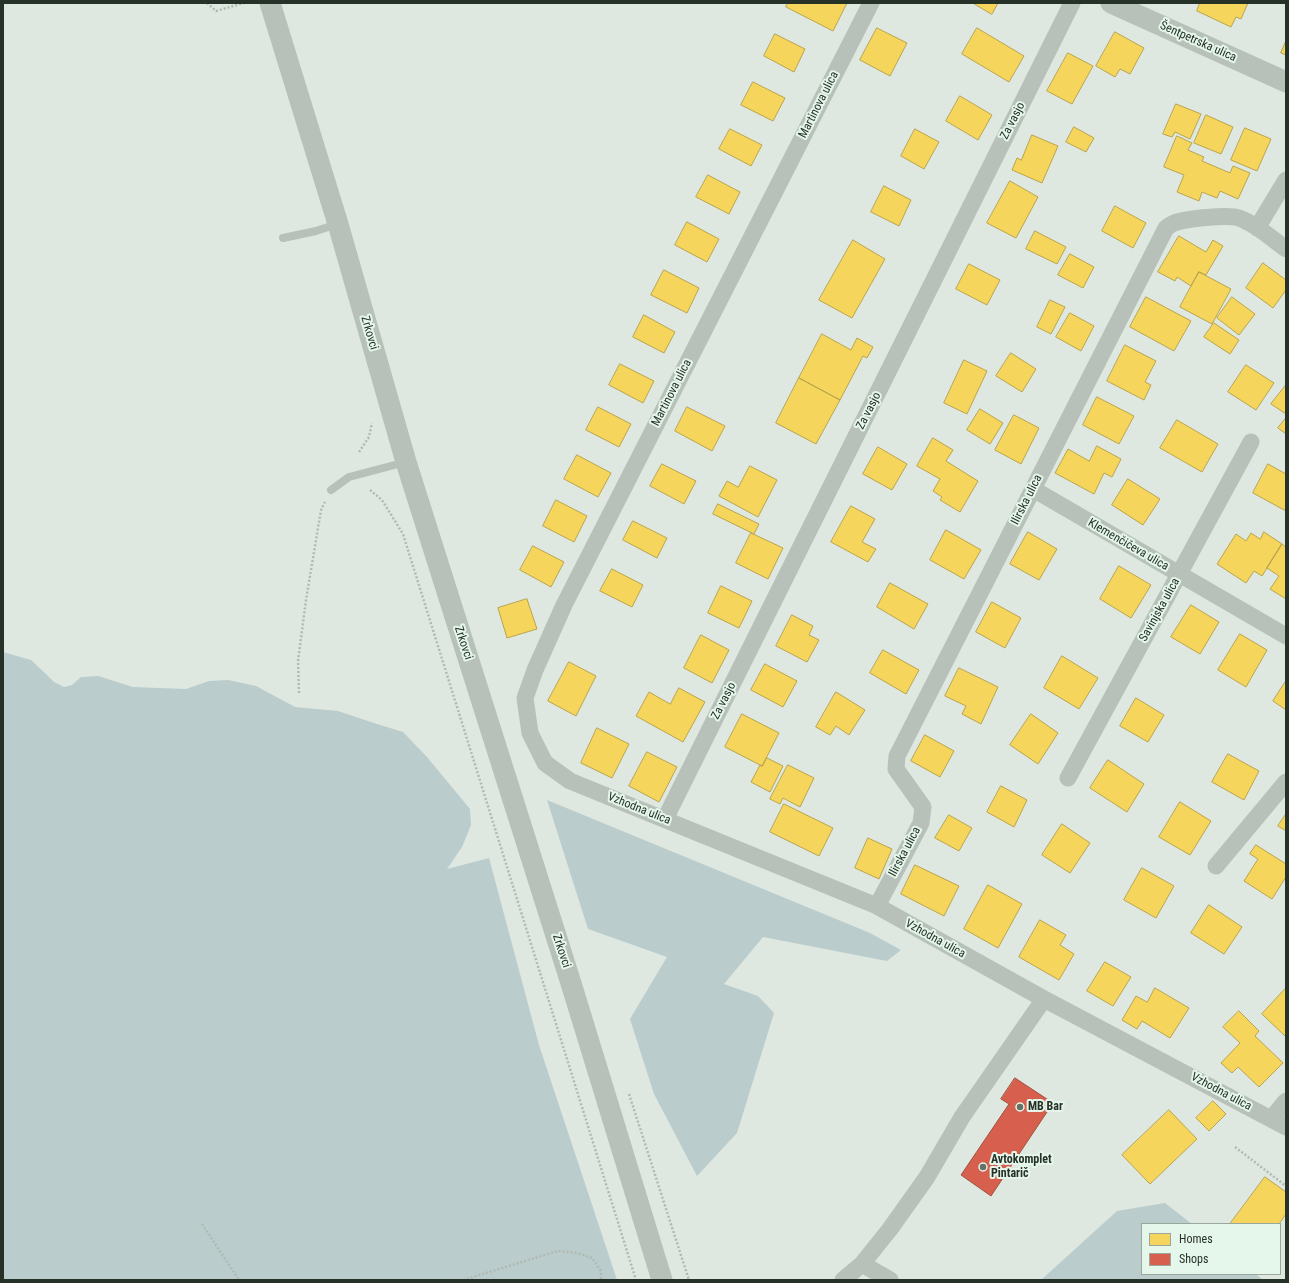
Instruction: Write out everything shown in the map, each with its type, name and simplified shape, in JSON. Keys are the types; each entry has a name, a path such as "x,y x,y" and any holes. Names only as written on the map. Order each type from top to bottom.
{"street":[{"name":"Zrkovci","path":"270,3 338,224 406,462 570,980 662,1280"},
{"name":"Martinova ulica","path":"570,781 545,763 530,732 525,698 535,670 564,605 871,3"},
{"name":"Za vasjo","path":"665,819 1072,3"},
{"name":"Šentpetrska ulica","path":"1111,3 1286,82"},
{"path":"1258,228 1286,180"},
{"name":"Ilirska ulica","path":"877,906 920,823 923,807 896,768 897,756 1166,228 1173,223 1188,220 1211,217 1238,217 1258,228 1286,249"},
{"name":"Savinjska ulica","path":"1068,778 1252,442"},
{"name":"Klemenčičeva ulica","path":"1033,489 1286,636"},
{"name":"Vzhodna ulica","path":"570,781 877,906 1044,999 1286,1127"},
{"path":"1216,866 1286,782"},
{"path":"843,1280 862,1264 890,1230 927,1177 962,1117 1044,999"},
{"path":"1271,1119 1286,1102"},
{"path":"862,1264 890,1280"}],"lane":[{"path":"284,238 316,231 338,224"},
{"path":"331,490 349,477 406,462"}],"path":[{"path":"207,3 216,11 244,3"},
{"path":"358,452 368,437 372,422"},
{"path":"299,693 298,661 306,600 321,510 331,490"},
{"path":"370,490 382,500 403,534 636,1280"},
{"path":"1235,1147 1286,1186"},
{"path":"202,1224 239,1280"},
{"path":"463,1280 558,1251 578,1253 592,1258 601,1271 601,1280"}],"shaded area":[{"path":"3,652 31,660 54,682 64,687 72,685 81,677 98,676 133,687 186,689 209,681 228,680 256,686 295,707 338,711 403,732 427,757 470,809 471,825 462,847 447,869 489,858 539,1045 617,1280 3,1280"},
{"path":"547,800 870,933 901,950 887,961 763,937 724,984 758,996 774,1013 737,1133 697,1176 654,1094 630,1019 667,957 588,929"},
{"path":"1165,1203 1191,1223 1141,1223 1141,1275 1257,1275 1263,1280 1041,1280 1117,1211"}],"building: Homes":[{"path":"788,3 847,3 833,31 786,7"},
{"path":"973,3 998,3 992,14"},
{"path":"1200,3 1248,3 1241,19 1236,17 1231,27 1197,11"},
{"path":"877,28 907,43 890,76 860,60"},
{"path":"977,28 1024,56 1009,82 962,54"},
{"path":"1115,32 1144,48 1130,74 1120,69 1115,77 1096,66"},
{"path":"775,34 805,49 794,72 764,56"},
{"path":"1286,41 1286,55 1281,53"},
{"path":"1068,53 1093,66 1072,104 1047,91"},
{"path":"753,82 785,98 773,121 741,105"},
{"path":"960,96 992,115 978,140 946,121"},
{"path":"1176,104 1201,114 1190,139 1175,132 1172,137 1163,134"},
{"path":"1206,115 1233,127 1221,154 1194,143"},
{"path":"1074,127 1094,138 1086,152 1066,142"},
{"path":"1245,128 1271,139 1257,171 1231,160"},
{"path":"730,129 762,145 751,166 719,149"},
{"path":"915,129 939,142 924,169 901,156"},
{"path":"1032,135 1058,146 1042,183 1012,170 1017,158 1021,160"},
{"path":"1177,136 1192,143 1188,150 1204,157 1202,161 1230,173 1233,166 1250,173 1238,199 1220,191 1217,198 1202,192 1199,201 1177,192 1184,175 1164,167"},
{"path":"708,175 740,192 729,214 696,197"},
{"path":"1010,181 1038,197 1016,238 987,223"},
{"path":"884,186 911,200 899,226 871,212"},
{"path":"1115,206 1146,223 1133,248 1102,231"},
{"path":"687,222 719,239 707,262 675,245"},
{"path":"1035,231 1066,247 1057,264 1026,249"},
{"path":"1179,236 1206,252 1213,240 1223,246 1206,275 1199,272 1191,286 1177,277 1175,281 1158,272"},
{"path":"853,240 885,259 852,318 819,300"},
{"path":"1070,254 1094,267 1083,288 1058,275"},
{"path":"1263,263 1286,280 1286,290 1273,308 1246,288"},
{"path":"969,264 1000,280 987,305 956,289"},
{"path":"664,270 699,288 687,313 651,295"},
{"path":"1199,272 1231,289 1212,324 1180,307"},
{"path":"1146,297 1191,321 1174,351 1130,327"},
{"path":"1232,297 1255,314 1239,335 1217,318"},
{"path":"1050,300 1065,307 1051,334 1037,327"},
{"path":"1070,313 1094,326 1081,351 1056,337"},
{"path":"644,315 675,332 664,353 633,337"},
{"path":"1214,323 1239,340 1230,354 1204,337"},
{"path":"822,334 851,350 857,338 873,347 867,358 863,356 840,400 799,378"},
{"path":"1125,345 1156,361 1145,382 1151,385 1144,400 1107,381"},
{"path":"1011,353 1036,369 1022,392 996,376"},
{"path":"964,360 987,371 967,414 944,403"},
{"path":"620,364 654,381 643,403 609,385"},
{"path":"1246,365 1274,383 1256,410 1228,392"},
{"path":"799,378 840,400 816,444 776,423"},
{"path":"1286,385 1286,414 1271,404"},
{"path":"1097,397 1134,416 1119,444 1083,425"},
{"path":"598,407 631,424 619,447 586,430"},
{"path":"687,407 725,426 712,451 675,431"},
{"path":"980,409 1003,423 990,444 967,430"},
{"path":"1014,415 1039,428 1021,464 995,450"},
{"path":"1286,418 1286,434 1278,428"},
{"path":"1177,420 1218,444 1202,472 1160,448"},
{"path":"933,438 953,450 946,461 978,481 960,512 940,500 942,497 933,491 940,479 917,466"},
{"path":"1097,446 1121,459 1112,477 1104,473 1094,494 1055,473 1068,449 1089,461"},
{"path":"878,447 907,464 892,490 863,474"},
{"path":"577,455 611,473 598,497 564,479"},
{"path":"662,464 696,481 684,504 650,486"},
{"path":"1268,464 1286,474 1286,511 1253,493"},
{"path":"750,466 777,480 758,517 719,496 727,481 738,487"},
{"path":"1128,479 1160,499 1143,525 1112,505"},
{"path":"556,500 587,516 574,542 543,526"},
{"path":"718,504 759,524 754,534 713,514"},
{"path":"851,506 875,519 862,542 876,549 868,562 831,542"},
{"path":"633,521 667,538 657,558 623,540"},
{"path":"946,530 981,550 964,579 930,560"},
{"path":"1028,532 1057,549 1039,580 1010,564"},
{"path":"1264,532 1282,544 1262,576 1254,571 1246,583 1217,564 1236,534 1246,541 1251,533 1260,539"},
{"path":"751,533 783,548 768,579 736,563"},
{"path":"1282,544 1286,547 1286,599 1270,589 1279,576 1267,568"},
{"path":"533,546 564,562 551,587 520,570"},
{"path":"1119,566 1151,585 1131,618 1100,599"},
{"path":"612,569 643,585 632,607 600,591"},
{"path":"890,583 928,604 914,629 877,607"},
{"path":"721,586 752,601 739,628 708,613"},
{"path":"527,599 537,629 507,638 498,608"},
{"path":"992,602 1021,618 1005,648 976,632"},
{"path":"1191,605 1219,622 1200,654 1171,637"},
{"path":"792,615 813,626 809,635 819,640 807,662 776,646"},
{"path":"1240,634 1267,650 1246,687 1218,670"},
{"path":"701,635 729,650 712,683 684,668"},
{"path":"883,650 919,670 906,694 870,673"},
{"path":"1062,656 1098,678 1079,709 1044,688"},
{"path":"569,662 596,676 576,716 548,701"},
{"path":"765,664 797,681 783,707 751,690"},
{"path":"959,668 998,687 981,724 962,714 966,706 945,696"},
{"path":"1286,681 1286,710 1273,701"},
{"path":"679,688 705,702 683,742 636,716 649,692 670,704"},
{"path":"836,692 865,710 849,735 836,726 830,735 816,727"},
{"path":"1136,698 1164,715 1148,742 1120,726"},
{"path":"742,714 779,733 762,766 725,747"},
{"path":"1031,714 1058,733 1038,764 1010,745"},
{"path":"597,728 629,744 612,778 581,763"},
{"path":"925,735 954,751 940,777 911,761"},
{"path":"647,752 677,767 659,802 629,786"},
{"path":"1228,754 1259,771 1244,800 1212,782"},
{"path":"767,758 783,766 770,792 751,782 760,765 762,766"},
{"path":"1108,760 1144,784 1127,812 1090,788"},
{"path":"788,765 814,778 800,807 783,798 780,804 770,799"},
{"path":"1001,786 1027,800 1014,827 987,812"},
{"path":"1180,802 1211,821 1190,855 1159,837"},
{"path":"784,804 833,828 819,856 770,832"},
{"path":"1286,814 1286,831 1278,826"},
{"path":"949,815 972,828 959,851 935,838"},
{"path":"1062,824 1090,843 1070,873 1042,855"},
{"path":"868,838 892,849 879,879 855,868"},
{"path":"1256,845 1286,864 1286,877 1272,899 1244,881 1258,859 1250,854"},
{"path":"915,865 959,886 944,916 901,894"},
{"path":"1142,868 1174,886 1156,918 1124,900"},
{"path":"988,885 1022,904 998,948 964,929"},
{"path":"1209,905 1242,927 1224,954 1191,933"},
{"path":"1040,920 1066,935 1060,945 1074,954 1059,980 1019,957"},
{"path":"1105,962 1131,977 1113,1006 1087,991"},
{"path":"1155,988 1189,1008 1170,1038 1142,1021 1137,1029 1122,1020 1136,996 1147,1002"},
{"path":"1286,988 1286,1037 1262,1014"},
{"path":"1239,1011 1259,1031 1255,1036 1283,1063 1259,1087 1238,1067 1232,1073 1221,1063 1240,1043 1223,1027"},
{"path":"1213,1101 1226,1114 1209,1131 1196,1118"},
{"path":"1169,1110 1197,1139 1150,1184 1122,1155"},
{"path":"1265,1177 1286,1192 1286,1214 1280,1223 1231,1223"}],"building: Shops":[{"path":"1015,1078 1053,1103 991,1196 961,1175 1009,1104 1001,1099"}],"place":[{"name":"MB Bar","path":"1020,1107"},
{"name":"Avtokomplet Pintarič","path":"983,1167"}]}
